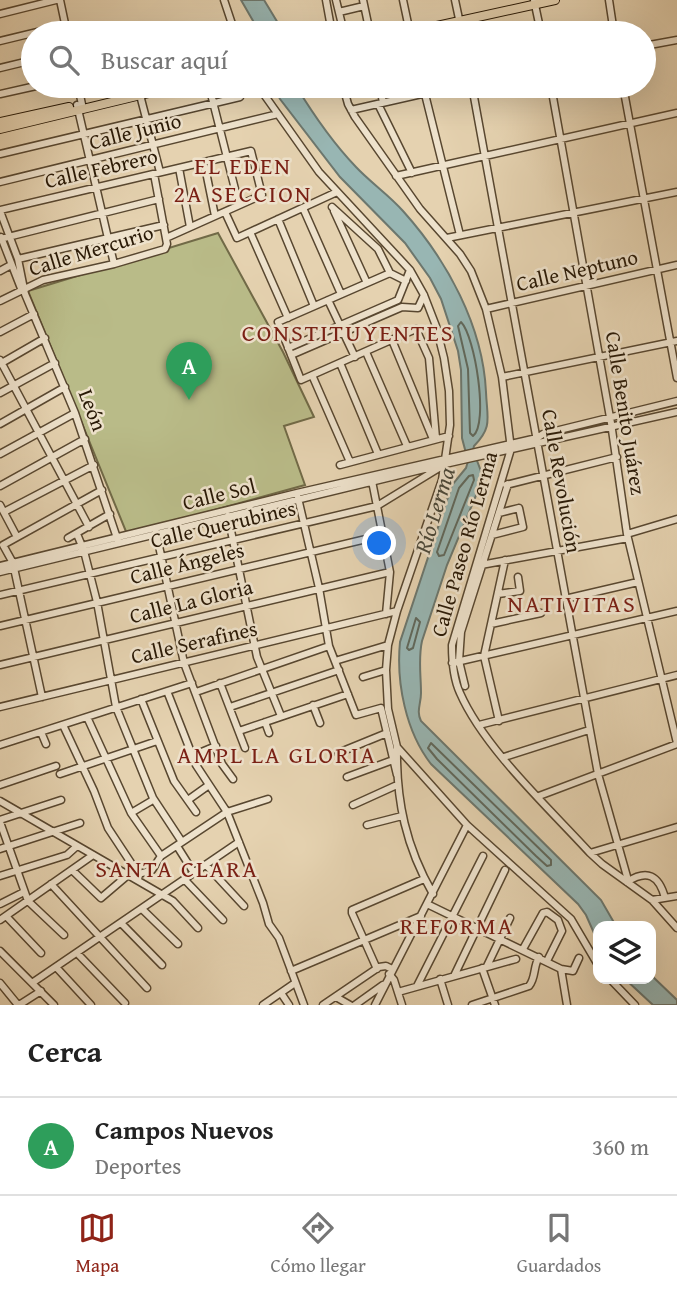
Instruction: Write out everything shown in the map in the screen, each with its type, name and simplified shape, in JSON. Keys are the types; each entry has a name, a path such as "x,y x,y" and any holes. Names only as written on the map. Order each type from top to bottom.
{"main road":[{"path":"459,21 534,2 555,0"},
{"path":"0,130 115,98"},
{"path":"0,122 122,98"}],"street":[{"path":"0,14 58,0 65,21"},
{"path":"224,0 230,21"},
{"path":"326,0 330,21"},
{"path":"336,0 341,21"},
{"path":"403,0 406,21"},
{"path":"455,0 459,21"},
{"path":"609,0 612,21"},
{"path":"534,2 538,21"},
{"path":"339,12 364,3 368,21"},
{"path":"0,41 21,36"},
{"path":"656,44 677,40"},
{"path":"0,68 21,63"},
{"path":"0,94 21,89"},
{"path":"79,98 83,134 114,264"},
{"path":"141,98 154,144 166,238"},
{"path":"212,98 239,205"},
{"path":"0,154 236,98"},
{"path":"267,98 304,153 410,270 425,295 444,358 449,391 448,461 397,611 388,645 386,670 388,709 397,747 397,785 402,816 411,848 433,894"},
{"name":"Calle Paseo Río Lerma","path":"347,98 351,110 396,176 471,271 486,309 502,377 511,447 452,645 459,691 479,726 504,757 590,853 652,900 677,928"},
{"path":"381,98 412,173"},
{"path":"351,110 396,98"},
{"path":"426,98 460,235"},
{"name":"Calle Revolución","path":"474,98 597,774 627,881"},
{"name":"Calle Benito Juárez","path":"553,98 612,426 627,536 677,743"},
{"path":"625,98 657,270 674,342 677,378"},
{"path":"396,176 677,113"},
{"name":"Calle Junio","path":"0,182 278,114"},
{"name":"Calle Febrero","path":"0,210 251,150 262,195"},
{"path":"204,162 215,216"},
{"path":"179,168 190,227"},
{"path":"225,212 237,238 337,192"},
{"path":"447,238 677,192"},
{"name":"Calle Mercurio","path":"0,301 43,280 114,264 164,249 166,238 262,195"},
{"path":"327,197 367,283"},
{"path":"24,290 0,237 159,199"},
{"path":"332,207 377,249 390,273 406,281"},
{"path":"303,208 341,294"},
{"path":"0,210 18,260 24,290"},
{"path":"278,219 314,306"},
{"path":"18,260 164,225"},
{"path":"250,232 288,318"},
{"path":"0,271 11,265"},
{"name":"Calle Neptuno","path":"486,309 677,265"},
{"path":"400,303 410,270"},
{"path":"390,273 278,322 301,380 416,329 429,358 435,439"},
{"name":"León","path":"24,290 85,439 118,540"},
{"path":"290,352 400,303 418,308 425,295"},
{"path":"328,300 355,357"},
{"path":"0,332 34,314"},
{"path":"45,338 0,362 89,527"},
{"path":"392,340 435,439"},
{"path":"502,377 674,342"},
{"path":"366,352 407,446"},
{"path":"0,393 55,363"},
{"path":"340,363 378,454"},
{"path":"313,375 350,462"},
{"path":"0,424 65,387"},
{"path":"537,441 542,434 677,401"},
{"path":"448,461 677,412"},
{"path":"0,454 75,413"},
{"path":"340,465 449,436"},
{"path":"0,485 85,439"},
{"path":"465,686 456,662 461,632 507,485 617,457"},
{"name":"Calle Sol","path":"156,531 228,516 297,496 372,481 448,461"},
{"name":"Calle Sol","path":"0,566 83,549 448,461"},
{"name":"Calle Querubines","path":"0,596 377,506 448,461"},
{"path":"17,537 2,509 94,465"},
{"path":"372,481 390,572 386,614"},
{"path":"42,696 14,565 3,545 102,489"},
{"path":"297,496 319,588 329,646 356,715 381,708 397,775"},
{"path":"492,535 523,527 519,509 499,513"},
{"path":"68,538 110,514"},
{"path":"228,516 257,657 281,716"},
{"path":"481,565 558,552 627,536 677,519"},
{"path":"156,531 184,663 222,764 233,779"},
{"path":"76,534 83,549 97,602 116,707 153,800 194,873"},
{"name":"Calle Ángeles","path":"0,626 383,535"},
{"path":"499,721 484,656 505,560"},
{"name":"Calle Sol","path":"0,572 14,565"},
{"name":"Calle La Gloria","path":"0,665 390,572"},
{"path":"498,594 520,591 518,577"},
{"path":"565,598 638,582"},
{"name":"Calle Serafines","path":"0,707 397,611"},
{"path":"456,662 677,611"},
{"path":"491,624 541,613"},
{"path":"335,661 388,645"},
{"path":"196,692 329,646"},
{"path":"230,707 338,670"},
{"path":"363,677 386,670"},
{"path":"479,726 677,676"},
{"path":"0,745 192,683"},
{"path":"220,683 244,748"},
{"path":"166,691 192,756 227,812 265,907 269,924 279,938 304,1005"},
{"path":"239,732 348,694"},
{"path":"141,699 175,782 196,812"},
{"path":"313,705 320,723"},
{"path":"87,717 131,813 160,856"},
{"path":"265,722 268,733"},
{"path":"63,724 108,828 139,875"},
{"path":"504,757 589,730"},
{"path":"41,732 46,744"},
{"path":"338,753 387,733"},
{"path":"61,774 157,741"},
{"path":"539,796 677,743"},
{"path":"192,756 216,746"},
{"path":"397,747 467,825 571,919 593,956"},
{"path":"347,777 393,760"},
{"path":"0,785 56,766"},
{"path":"188,800 209,785"},
{"path":"353,805 397,785"},
{"path":"128,875 149,872 156,866 160,856 227,812 268,799"},
{"path":"61,800 0,821 27,901 64,934"},
{"path":"131,813 153,800"},
{"path":"0,801 162,895 183,909 198,928"},
{"path":"367,825 402,816"},
{"path":"0,849 80,822"},
{"path":"375,1005 390,971 433,894 467,825"},
{"path":"590,853 677,827"},
{"path":"32,983 239,842"},
{"path":"0,876 67,855 77,846"},
{"path":"41,953 3,918 93,855"},
{"path":"417,986 483,856"},
{"path":"72,870 102,898 128,875 131,863"},
{"path":"206,865 244,906"},
{"path":"454,976 505,870"},
{"path":"147,886 149,872"},
{"path":"627,881 651,875 661,885 664,898"},
{"path":"377,969 352,911 424,879"},
{"path":"185,880 223,920"},
{"path":"51,884 77,909 99,938 147,988"},
{"path":"0,904 24,892"},
{"path":"652,900 677,896"},
{"path":"427,904 561,968 573,971 579,958"},
{"path":"142,909 178,944"},
{"path":"523,949 543,913 548,912 558,920 562,931 547,961"},
{"path":"291,971 421,916"},
{"path":"494,1002 484,967 510,918"},
{"path":"121,923 162,965"},
{"path":"0,951 54,1005"},
{"path":"77,953 125,1003"},
{"path":"472,1005 494,1002 529,986 534,981 535,963 539,957"},
{"path":"398,992 516,959"},
{"path":"323,1005 384,966 390,971 402,1005"},
{"path":"56,967 91,1005"},
{"path":"561,968 567,1005"},
{"path":"440,979 448,1005"},
{"path":"0,983 19,1005 41,991"},
{"path":"263,1005 295,983"},
{"path":"355,1005 384,984"},
{"path":"615,984 635,1005"},
{"path":"281,993 289,1005"},
{"path":"336,997 350,1005"}],"green space":[{"path":"218,233 283,352 314,417 284,426 305,485 127,534 28,291"}],"water":[{"path":"241,0 264,0 277,21 253,21"},
{"path":"279,98 304,98 348,158 403,211 448,272 470,319 483,367 488,416 484,433 473,450 482,481 447,565 422,641 420,717 421,721 601,900 613,921 593,921 593,931 578,904 431,764 409,722 401,690 400,642 452,485 466,468 468,461 462,438 461,370 458,351 441,299 430,278 405,243 340,177"},
{"path":"656,980 677,1000 677,1005 653,1005 630,984 656,984"}],"place":[{"name":"Campos Nuevos","path":"189,400"}],"district":[{"name":"EL EDEN 2A SECCION","path":"243,179"},
{"name":"CONSTITUYENTES","path":"348,332"},
{"name":"NATIVITAS","path":"572,603"},
{"name":"AMPL LA GLORIA","path":"277,754"},
{"name":"SANTA CLARA","path":"177,868"},
{"name":"REFORMA","path":"457,925"}],"water label":[{"name":"Río Lerma","path":"434,510"}]}
